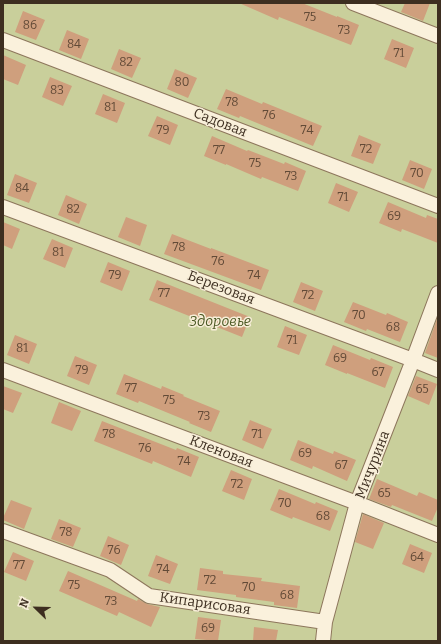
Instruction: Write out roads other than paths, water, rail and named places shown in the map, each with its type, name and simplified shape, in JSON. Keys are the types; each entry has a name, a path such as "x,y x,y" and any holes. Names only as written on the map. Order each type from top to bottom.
{"street":[{"path":"353,3 438,36"},
{"name":"Садовая","path":"3,40 438,206"},
{"name":"Березовая","path":"3,206 438,370"},
{"name":"Мичурина","path":"323,641 325,622 358,503 438,293"},
{"name":"Кленовая","path":"3,370 358,503 438,535"},
{"name":"Кипарисовая","path":"3,531 110,570 149,596 325,622"}],"park label":[{"name":"Здоровье","path":"220,322"}]}
